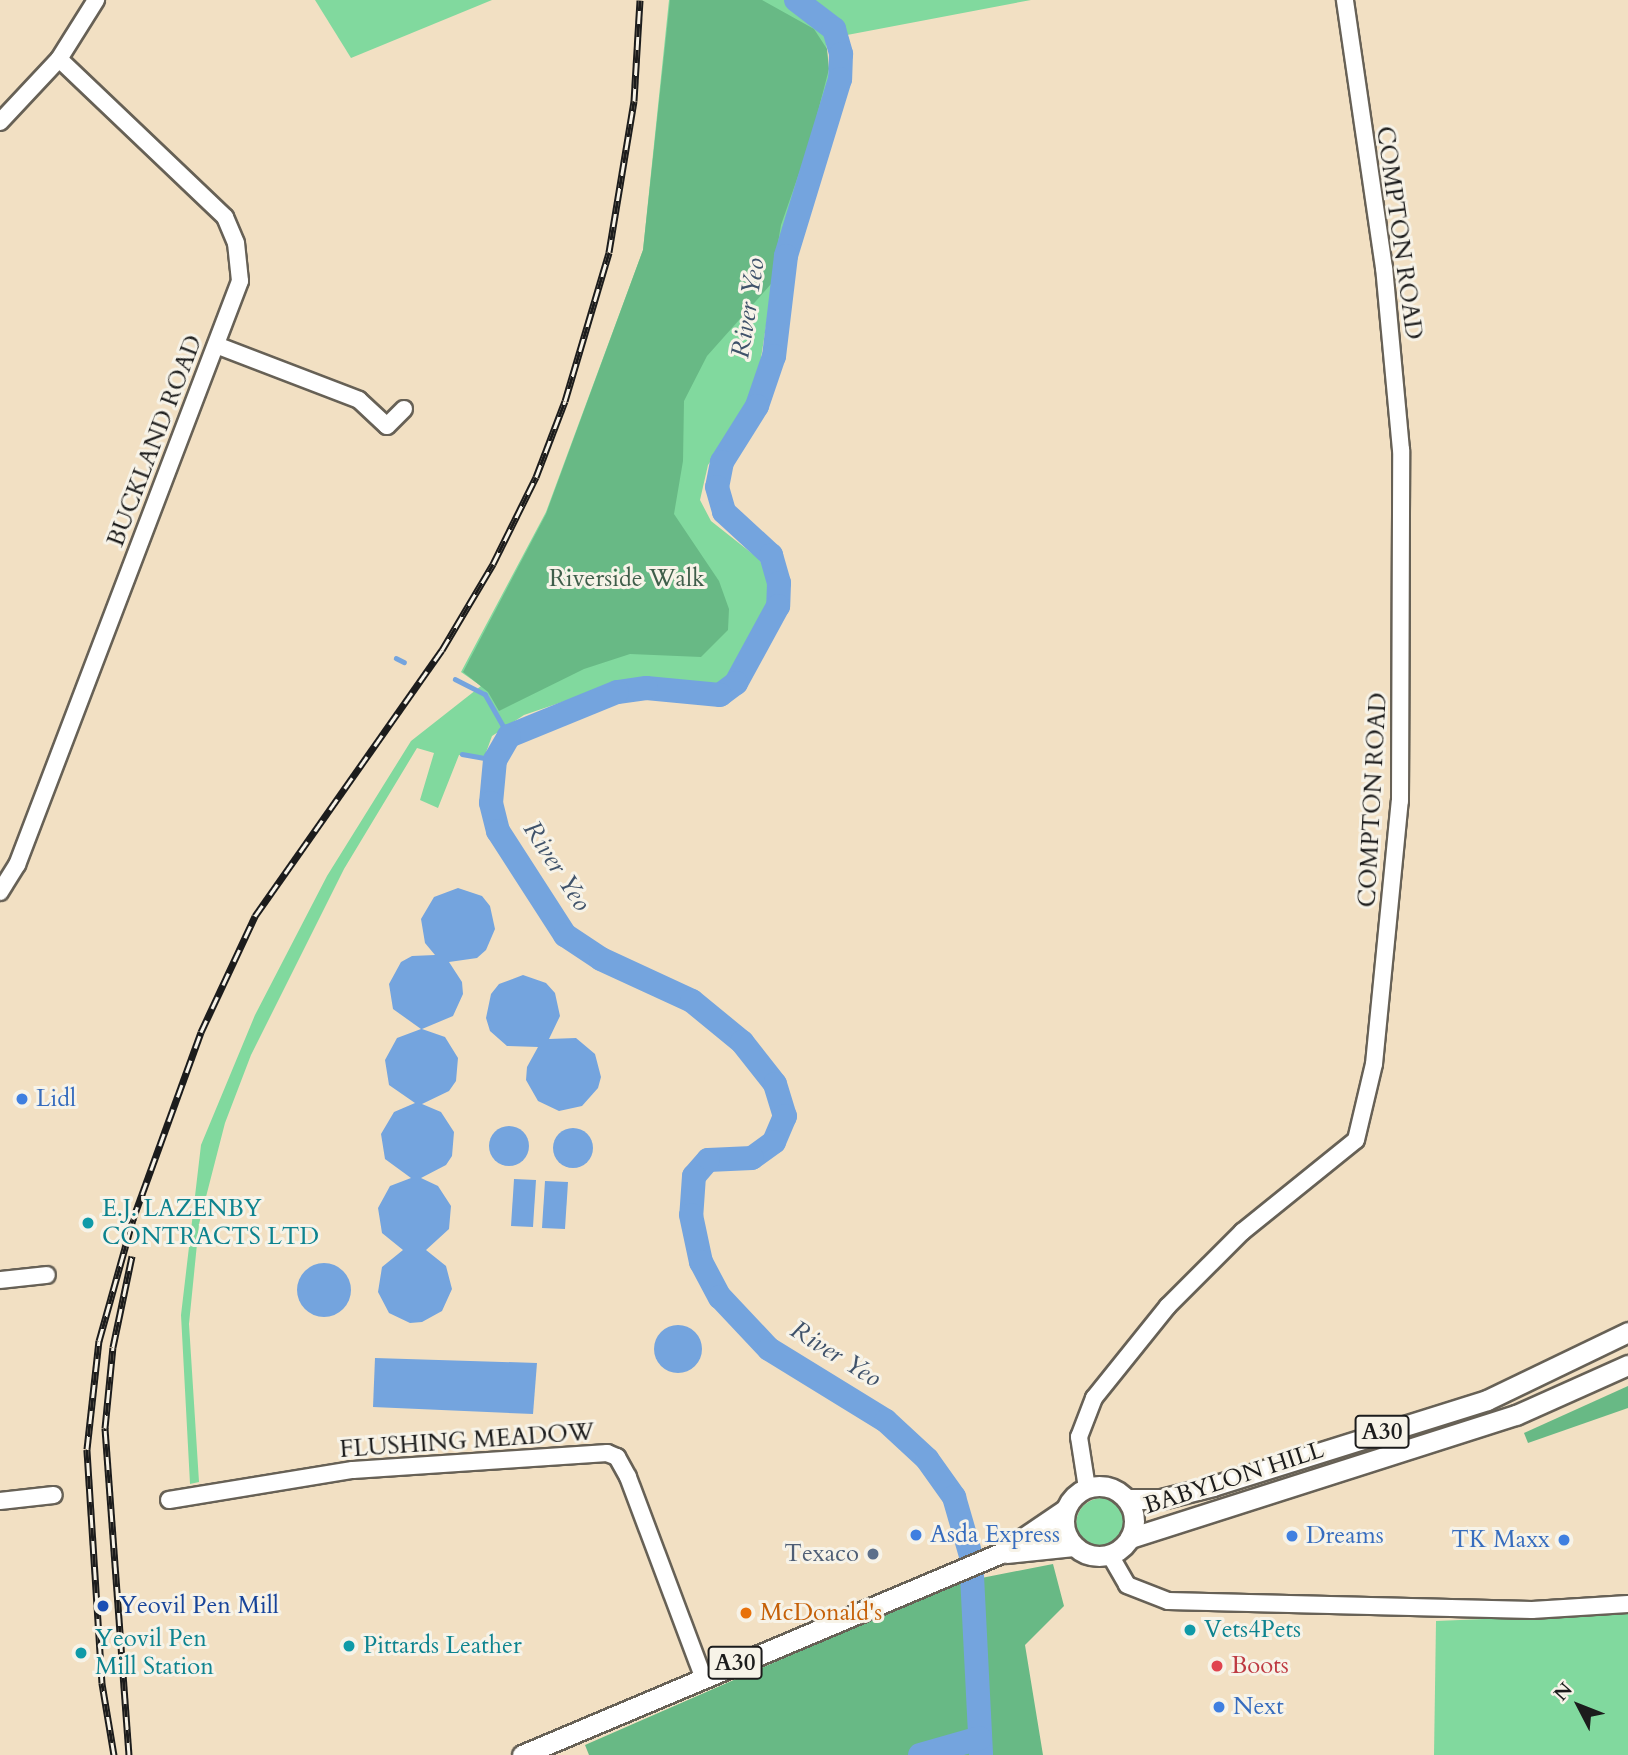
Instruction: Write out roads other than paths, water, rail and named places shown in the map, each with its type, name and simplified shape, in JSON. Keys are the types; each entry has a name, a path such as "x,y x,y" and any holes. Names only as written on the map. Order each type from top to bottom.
{"main road":[{"name":"BABYLON HILL","path":"1127,1500 1161,1499 1213,1486 1513,1391 1628,1332"},
{"name":"BABYLON HILL","path":"1130,1538 1574,1393 1628,1365"},
{"path":"1427,1418 1433,1441"},
{"name":"A30","path":"522,1755 949,1572 1001,1553 1066,1510 1087,1488 1108,1487 1127,1500"},
{"path":"1127,1500 1134,1518 1130,1538"},
{"path":"1066,1510 1065,1529 1074,1546"},
{"name":"A30","path":"1001,1553 1074,1546 1091,1556 1110,1555 1130,1538"}],"street":[{"path":"0,122 59,59 96,0"},
{"name":"COMPTON ROAD","path":"1087,1488 1079,1437 1094,1398 1168,1306 1242,1232 1356,1140 1374,1064 1400,801 1401,450 1384,268 1345,0"},
{"name":"BUCKLAND ROAD","path":"0,891 17,865 240,281 236,243 225,217 59,59"},
{"path":"216,345 359,400 387,426 404,409"},
{"path":"0,1280 47,1275"},
{"name":"FLUSHING MEADOW","path":"169,1500 353,1470 607,1453 617,1457 628,1477 703,1677"},
{"path":"0,1502 54,1495"},
{"path":"1110,1555 1127,1585 1168,1601 1532,1610 1628,1604"}],"water":[{"path":"458,888 482,896 490,906 495,929 486,950 477,958 449,962 462,982 463,994 453,1016 422,1029 445,1037 458,1058 456,1081 449,1091 422,1104 441,1112 454,1132 452,1156 446,1165 421,1178 438,1186 451,1206 449,1229 426,1250 446,1266 452,1289 442,1311 422,1322 410,1323 389,1313 378,1292 382,1267 403,1250 382,1233 378,1208 390,1186 411,1178 385,1159 381,1134 394,1112 415,1103 389,1085 385,1060 397,1038 421,1029 393,1009 389,984 401,962 412,956 435,955 425,943 421,919 434,897"},
{"path":"523,975 546,983 555,993 560,1016 549,1039 576,1038 595,1054 601,1077 598,1088 582,1106 559,1111 538,1101 526,1080 527,1067 538,1047 507,1046 490,1031 486,1018 491,994 499,984"},
{"path":"509,1126 517,1127 523,1132 528,1138 528,1154 523,1160 517,1165 509,1166 501,1165 495,1160 490,1154 489,1146 490,1138 495,1132 501,1127"},
{"path":"573,1128 581,1129 587,1134 592,1140 592,1156 587,1162 581,1167 573,1168 565,1167 559,1162 554,1156 553,1148 554,1140 559,1134 565,1129"},
{"path":"514,1179 536,1180 533,1227 511,1226"},
{"path":"545,1181 568,1182 565,1229 542,1228"},
{"path":"324,1263 343,1271 351,1290 343,1309 324,1317 305,1309 297,1290 305,1271"},
{"path":"678,1325 695,1332 702,1349 695,1366 678,1373 661,1366 654,1349 661,1332"},
{"path":"375,1358 537,1363 533,1414 373,1407"}],"waterway":[{"name":"River Yeo","path":"796,0 834,29 841,54 840,79 786,256 774,356 757,406 722,462 717,487 724,512 771,555 779,583 778,606 736,683 720,695 646,688 617,692 509,736 495,760 491,803 498,831 565,935 601,959 692,1001 742,1042 775,1084 785,1116 774,1142 752,1158 708,1160 694,1176 691,1215 701,1262 720,1297 769,1349 886,1421 927,1459 954,1497 971,1556 981,1755"},
{"path":"396,658 404,662"},
{"path":"455,679 485,694 509,736"},
{"path":"462,754 495,760"},
{"name":"River Yeo","path":"920,1755 980,1738"}],"railway":[{"path":"114,1755 102,1683 87,1449 99,1341 133,1219 201,1032 255,916 442,650 493,564 536,477 565,401 609,252 634,101 640,0"},
{"path":"129,1755 105,1428 113,1347 132,1256"}],"place":[{"name":"Lidl","path":"22,1099"},
{"name":"E.J. LAZENBY CONTRACTS LTD","path":"88,1223"},
{"name":"Asda Express","path":"916,1535"},
{"name":"Dreams","path":"1292,1536"},
{"name":"TK Maxx","path":"1564,1540"},
{"name":"Texaco","path":"873,1554"},
{"name":"Yeovil Pen Mill","path":"103,1606"},
{"name":"McDonald's","path":"746,1613"},
{"name":"Vets4Pets","path":"1190,1630"},
{"name":"Pittards Leather","path":"349,1646"},
{"name":"Yeovil Pen Mill Station","path":"81,1653"},
{"name":"Boots","path":"1217,1666"},
{"name":"Next","path":"1219,1707"}],"park label":[{"name":"Riverside Walk","path":"627,579"}]}
